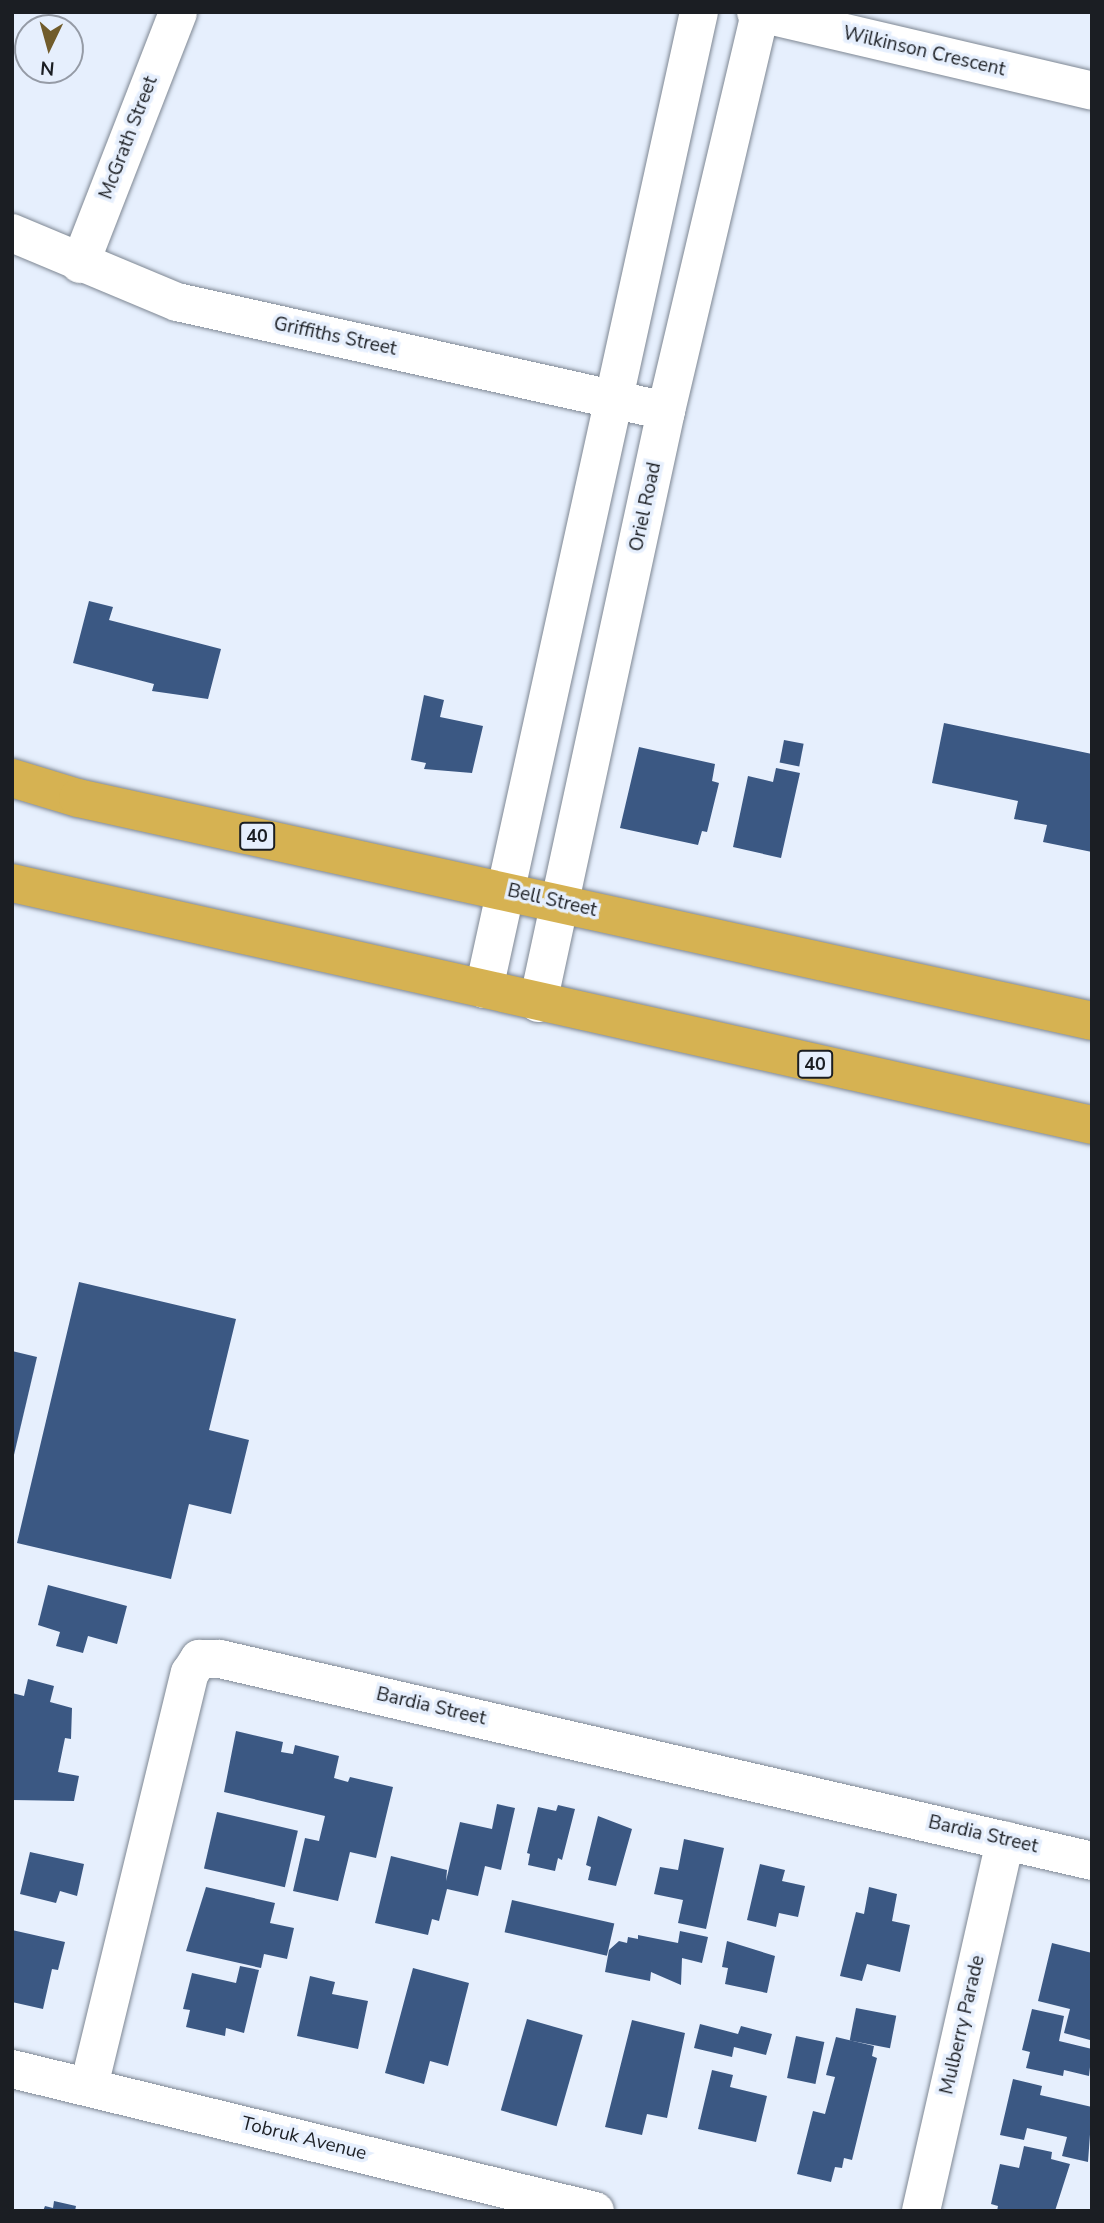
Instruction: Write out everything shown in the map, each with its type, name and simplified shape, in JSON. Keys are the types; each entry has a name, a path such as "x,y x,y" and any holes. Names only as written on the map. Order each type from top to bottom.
{"highway":[{"name":"Bell Street","path":"12,778 78,798 1092,1021"},
{"name":"40","path":"12,883 537,1003 1092,1125"}],"street":[{"name":"McGrath Street","path":"80,264 178,12"},
{"path":"484,989 503,891 699,12"},
{"name":"Wilkinson Crescent","path":"759,12 1092,91"},
{"name":"Oriel Road","path":"537,1003 666,411 759,12"},
{"name":"Griffiths Street","path":"12,233 80,264 177,302 666,411"},
{"name":"Bardia Street","path":"89,2086 190,1673 199,1659 220,1659 1092,1861"},
{"name":"Mulberry Parade","path":"921,2211 1005,1840"},
{"name":"Tobruk Avenue","path":"12,2069 595,2211"}],"building":[{"path":"89,601 113,607 109,620 221,649 208,699 152,691 154,684 73,663"},
{"path":"424,695 444,700 440,717 483,726 472,773 424,769 426,763 411,760"},
{"path":"944,723 1092,754 1092,852 1043,842 1047,825 1014,819 1018,801 932,783"},
{"path":"784,740 804,744 799,766 780,763"},
{"path":"639,747 715,764 712,781 719,783 707,832 702,831 698,845 620,828"},
{"path":"776,768 800,773 781,858 733,847 748,776 773,782"},
{"path":"79,1282 236,1319 209,1430 249,1440 231,1514 189,1504 171,1579 17,1543"},
{"path":"12,1351 37,1357 13,1459 12,1459"},
{"path":"48,1585 127,1606 117,1644 88,1636 83,1653 56,1646 60,1632 38,1625"},
{"path":"28,1679 54,1686 50,1702 72,1708 71,1739 65,1738 58,1772 79,1776 74,1801 12,1800 12,1693 24,1696"},
{"path":"236,1731 283,1742 281,1752 293,1754 295,1745 339,1756 334,1778 348,1782 350,1777 393,1787 376,1858 350,1852 338,1901 293,1891 305,1838 319,1841 325,1816 224,1792"},
{"path":"497,1804 515,1808 501,1870 485,1866 478,1896 447,1889 439,1921 432,1919 428,1935 375,1923 391,1856 447,1870 446,1881 460,1822 492,1829"},
{"path":"558,1805 575,1809 562,1860 558,1858 555,1871 528,1865 530,1854 527,1853 538,1807 556,1811"},
{"path":"217,1812 298,1831 285,1887 204,1869"},
{"path":"598,1816 632,1829 616,1886 588,1880 591,1867 586,1865"},
{"path":"684,1839 724,1848 706,1929 678,1923 683,1900 654,1894 660,1867 678,1870"},
{"path":"30,1852 84,1864 77,1896 60,1891 56,1903 20,1894"},
{"path":"760,1864 785,1870 782,1881 805,1886 798,1917 779,1913 776,1927 747,1920"},
{"path":"206,1887 275,1903 270,1923 294,1928 287,1959 264,1954 261,1968 186,1951"},
{"path":"869,1887 897,1894 892,1921 910,1925 900,1972 867,1964 862,1981 840,1976 856,1912 864,1914"},
{"path":"512,1900 614,1924 607,1956 505,1932"},
{"path":"12,1930 65,1942 58,1970 52,1969 43,2009 12,2002"},
{"path":"680,1931 708,1937 702,1963 682,1958 681,1985 651,1972 650,1981 605,1972 609,1950 619,1941 627,1943 628,1937 638,1939 638,1935 678,1943"},
{"path":"727,1941 775,1956 767,1993 725,1984 728,1968 722,1967"},
{"path":"1052,1943 1092,1953 1090,2040 1064,2033 1070,2009 1038,2001"},
{"path":"240,1966 259,1970 244,2033 226,2028 225,2036 186,2027 190,2010 183,2009 192,1973 236,1983"},
{"path":"413,1968 469,1983 448,2066 430,2061 424,2084 385,2073"},
{"path":"310,1976 335,1982 332,1994 368,2001 358,2049 297,2036"},
{"path":"856,2008 896,2016 890,2048 850,2040"},
{"path":"1032,2009 1064,2016 1059,2041 1092,2049 1089,2076 1064,2070 1063,2076 1026,2068 1030,2052 1022,2050"},
{"path":"527,2019 583,2035 557,2126 501,2110"},
{"path":"632,2020 685,2033 667,2118 647,2114 642,2135 605,2127"},
{"path":"700,2024 738,2034 741,2026 772,2034 766,2055 734,2047 732,2057 694,2048"},
{"path":"796,2036 824,2042 815,2084 787,2078"},
{"path":"836,2037 874,2046 872,2056 877,2058 852,2160 844,2158 842,2168 835,2167 831,2182 797,2174 813,2111 825,2114 835,2077 826,2075"},
{"path":"712,2070 733,2075 730,2087 767,2096 756,2142 698,2129"},
{"path":"1013,2079 1042,2086 1040,2095 1092,2107 1088,2162 1062,2156 1067,2137 1027,2128 1024,2140 1000,2135"},
{"path":"1024,2146 1052,2152 1051,2159 1070,2164 1055,2211 997,2211 998,2206 991,2204 1000,2164 1019,2168"},
{"path":"54,2201 76,2206 75,2211 43,2211 45,2206 53,2208"}]}
